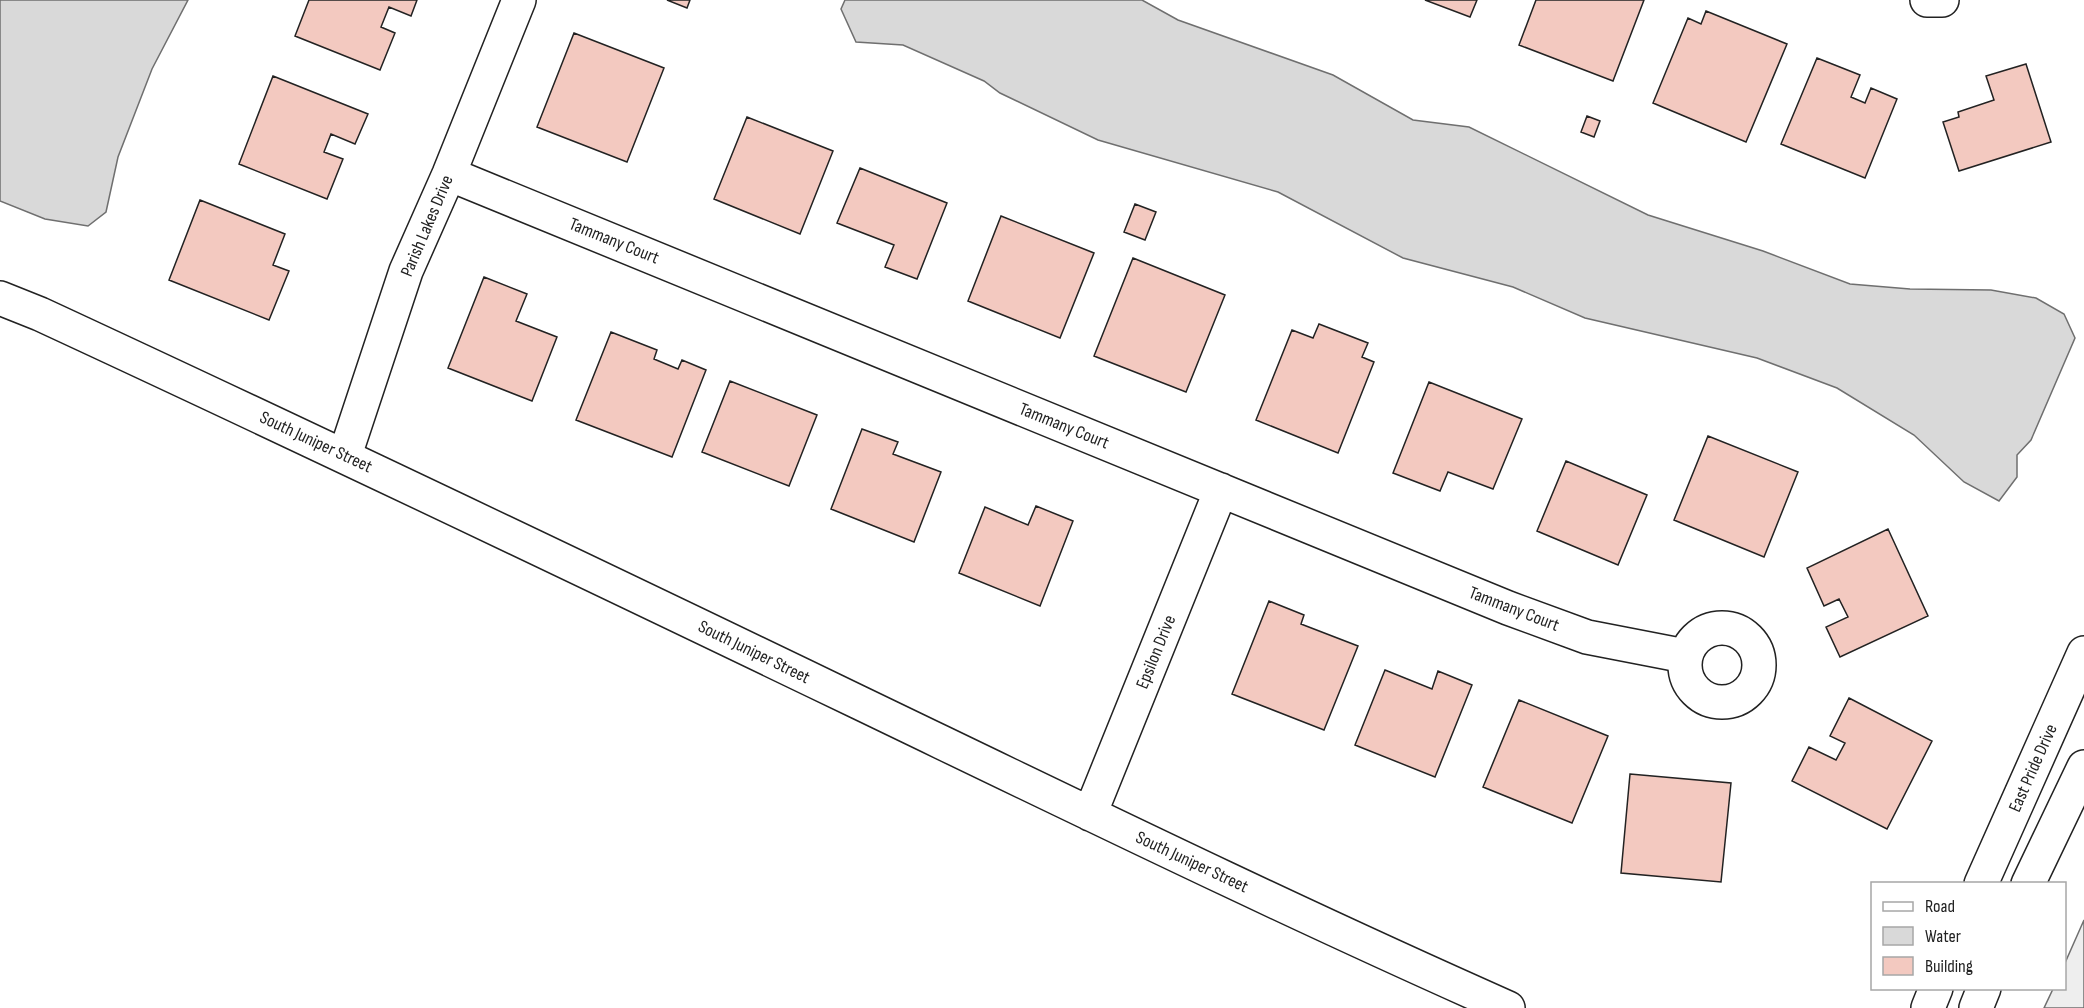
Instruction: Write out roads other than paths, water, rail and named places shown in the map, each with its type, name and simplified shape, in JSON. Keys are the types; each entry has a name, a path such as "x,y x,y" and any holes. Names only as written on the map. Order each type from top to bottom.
{"street":[{"name":"Parish Lakes Drive","path":"345,455 406,271 449,174 519,0"},
{"path":"1927,0 1942,0"},
{"name":"Tammany Court","path":"449,174 1508,608 1587,637 1685,656"},
{"name":"South Juniper Street","path":"0,298 40,314 345,455 1090,814 1508,1008"},
{"name":"Epsilon Drive","path":"1090,814 1221,490"},
{"name":"East Pride Drive","path":"1983,882 2084,653"},
{"path":"2029,882 2084,767"},
{"path":"1928,1008 1935,990"},
{"path":"1976,1008 1983,990"}],"water":[{"path":"0,0 188,0 152,69 118,157 106,212 88,226 45,219 0,201"},
{"path":"845,0 1142,0 1178,20 1333,75 1413,120 1469,127 1648,215 1763,251 1850,284 1910,289 1991,290 2036,298 2064,314 2075,338 2031,440 2017,455 2017,477 1999,501 1964,482 1914,435 1837,388 1757,358 1585,318 1513,287 1403,258 1278,192 1098,140 1000,93 984,81 903,45 856,42 841,9"}]}
